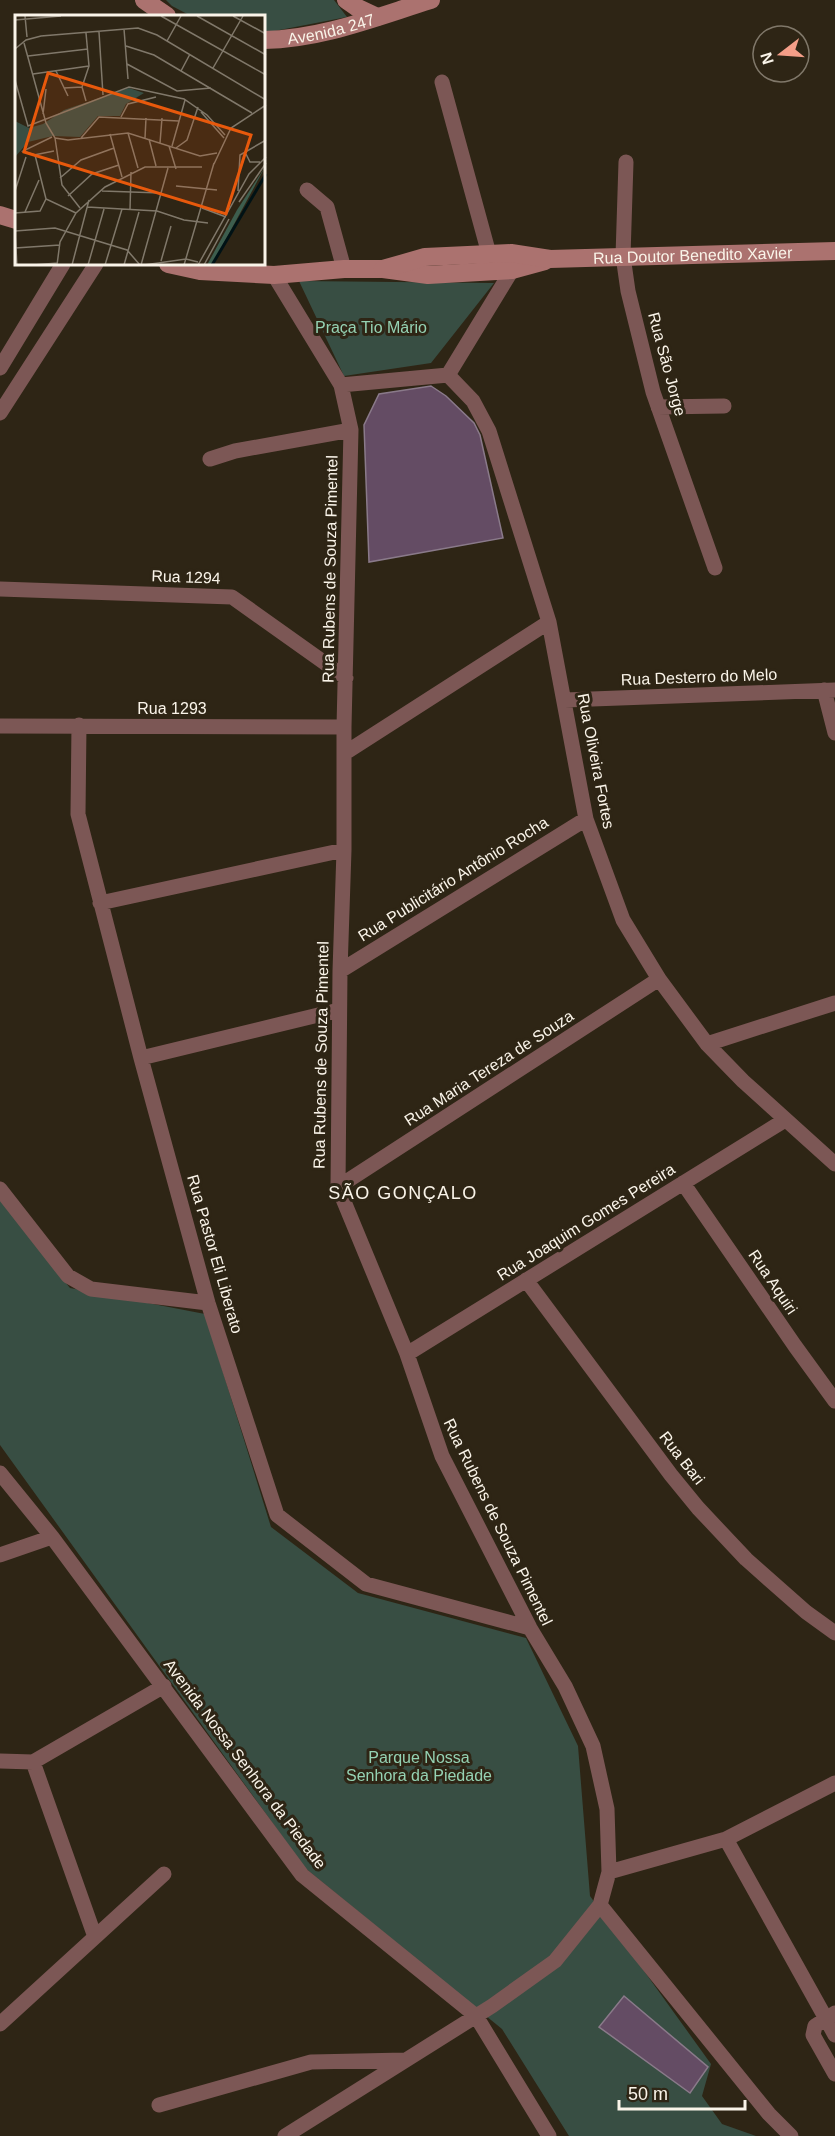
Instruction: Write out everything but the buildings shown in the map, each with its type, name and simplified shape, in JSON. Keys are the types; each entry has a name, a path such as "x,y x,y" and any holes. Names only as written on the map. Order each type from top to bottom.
{"street":[{"path":"144,0 166,15"},
{"path":"346,0 356,8 377,17"},
{"name":"Avenida 247","path":"266,40 328,33 431,0"},
{"path":"442,82 489,255"},
{"name":"Rua São Jorge","path":"626,162 622,256 628,291 658,407 715,568"},
{"path":"307,190 327,207 344,269"},
{"path":"0,214 15,220"},
{"name":"Rua Doutor Benedito Xavier","path":"179,266 200,270 274,274 383,269 428,274 550,259 835,251"},
{"name":"Rua Doutor Benedito Xavier","path":"383,269 425,256 489,255 512,262"},
{"path":"341,385 448,375 512,262"},
{"path":"0,368 62,266"},
{"path":"0,413 95,266"},
{"name":"Rua Rubens de Souza Pimentel","path":"274,274 341,385 351,430 339,1010 338,1187 407,1354 442,1456 530,1628 565,1686 593,1746 607,1809 609,1872 600,1905 555,1961 492,2006 285,2136"},
{"name":"Rua Oliveira Fortes","path":"448,375 473,401 489,431 549,622 586,819 623,920 659,979 707,1044 743,1082 835,1164"},
{"path":"658,407 724,406"},
{"path":"210,459 235,451 351,430"},
{"name":"Rua 1294","path":"0,589 232,597 346,678"},
{"path":"345,753 549,622"},
{"path":"829,690 835,733"},
{"name":"Rua Desterro do Melo","path":"565,700 829,690"},
{"name":"Rua Pastor Eli Liberato","path":"79,725 78,814 100,903 208,1303 277,1515 366,1584 530,1628"},
{"name":"Rua 1293","path":"0,726 344,727"},
{"name":"Rua Publicitário Antônio Rocha","path":"340,971 586,819"},
{"path":"100,903 344,850"},
{"name":"Rua Maria Tereza de Souza","path":"338,1187 659,979"},
{"path":"707,1044 835,1004"},
{"path":"141,1058 339,1010"},
{"name":"Rua Joaquim Gomes Pereira","path":"407,1354 785,1119"},
{"name":"Rua Aquiri","path":"683,1183 835,1401"},
{"path":"0,1189 68,1276 91,1289 208,1303"},
{"name":"Rua Bari","path":"526,1280 698,1508 746,1560 806,1612 835,1633"},
{"name":"Avenida Nossa Senhora da Piedade","path":"0,1473 52,1537 164,1686 302,1875 476,2016 549,2136"},
{"path":"0,1555 52,1537"},
{"path":"0,1761 33,1762 164,1686"},
{"path":"33,1762 95,1937"},
{"path":"609,1872 726,1839 835,1783"},
{"path":"726,1839 830,2016 835,2035"},
{"path":"0,2024 164,1874"},
{"path":"600,1905 769,2114 791,2136"},
{"path":"830,2016 815,2026 813,2035 835,2074"},
{"path":"159,2105 311,2062 406,2060"}],"green space":[{"path":"166,0 334,0 347,17 266,33 266,15 189,15"},
{"name":"Praça Tio Mário","path":"299,281 494,283 431,363 344,376"},
{"name":"Parque Nossa Senhora da Piedade","path":"0,1200 70,1288 205,1314 271,1527 358,1593 526,1638 578,1746 590,1896 711,2064 702,2096 722,2124 756,2136 569,2136 502,2029 305,1868 0,1445"}],"district":[{"name":"SÃO GONÇALO","path":"403,1193"}]}
